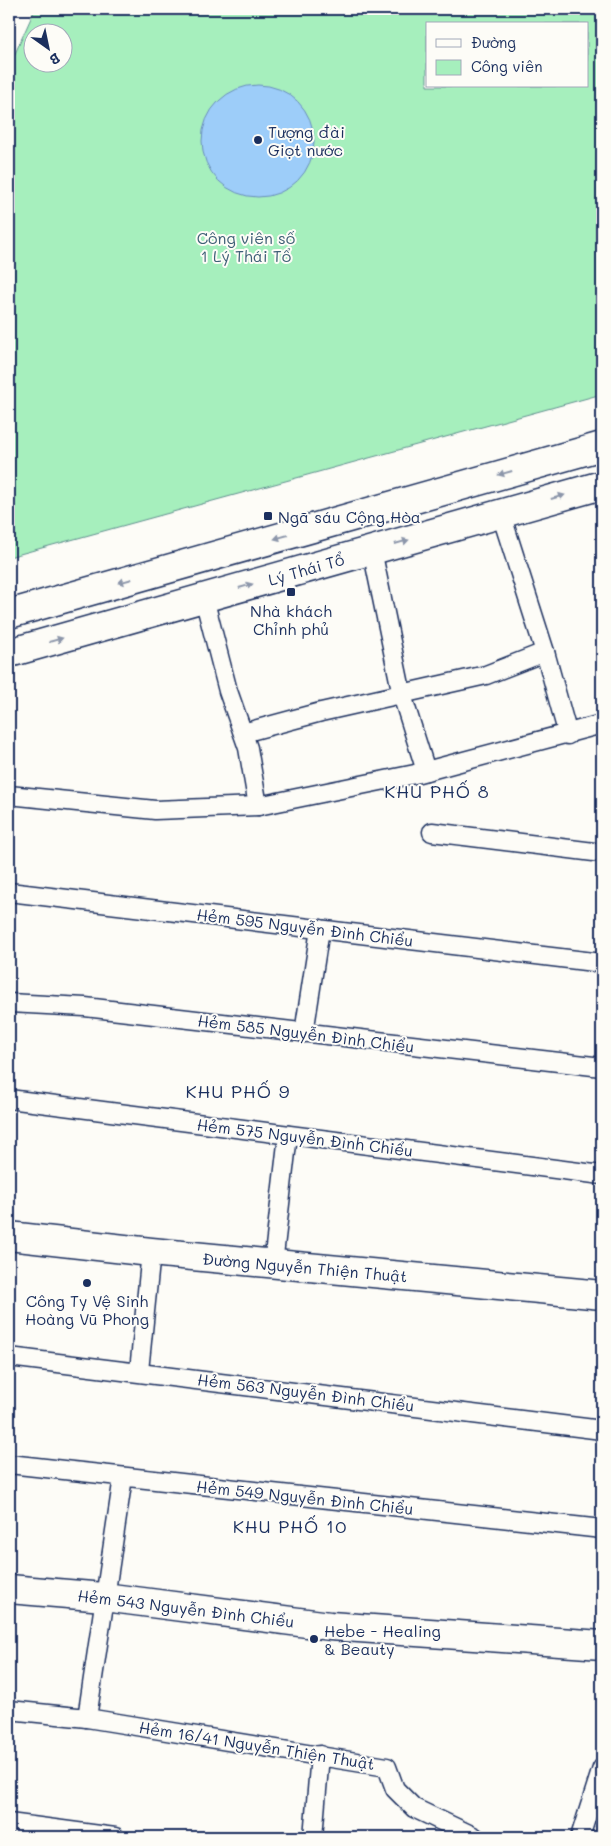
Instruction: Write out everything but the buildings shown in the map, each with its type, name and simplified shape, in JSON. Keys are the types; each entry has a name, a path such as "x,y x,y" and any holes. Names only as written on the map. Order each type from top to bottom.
{"main road":[{"path":"9,614 602,446"},
{"name":"Lý Thái Tổ","path":"9,654 602,485"},
{"name":"Đường Nguyễn Thiện Thuật","path":"9,1236 151,1252 602,1295"},
{"name":"Hẻm 543 Nguyễn Ðình Chiểu","path":"9,1589 104,1597 330,1626 602,1645"}],"lane":[{"path":"501,514 545,652 568,735"},
{"path":"372,550 402,695 426,771"},
{"path":"204,598 228,691 248,748 258,806"},
{"path":"243,733 486,675 545,652"},
{"path":"9,795 155,810 258,806 426,771 568,735 602,724"},
{"path":"432,832 602,853"},
{"name":"Hẻm 595 Nguyễn Ðình Chiểu","path":"9,892 602,963"},
{"path":"304,1033 320,929"},
{"name":"Hẻm 585 Nguyễn Ðình Chiểu","path":"9,1003 85,1007 602,1067"},
{"name":"Hẻm 575 Nguyễn Ðình Chiểu","path":"9,1099 602,1175"},
{"path":"273,1264 288,1135"},
{"path":"139,1371 151,1252"},
{"name":"Hẻm 563 Nguyễn Ðình Chiểu","path":"9,1357 139,1371 602,1430"},
{"name":"Hẻm 549 Nguyễn Ðình Chiểu","path":"9,1464 602,1529"},
{"path":"86,1718 122,1477"},
{"name":"Hẻm 16/41 Nguyễn Thiện Thuật","path":"9,1710 86,1718 387,1766 395,1789 414,1808 475,1837"},
{"path":"313,1837 320,1755"},
{"path":"580,1837 602,1768"},
{"path":"9,1824 115,1837"}],"green space":[{"name":"Công viên số 1 Lý Thái Tổ","path":"35,9 602,9 602,394 9,557 9,67 22,38 22,72 72,72 72,22 29,22"}],"water":[{"path":"258,85 279,89 298,101 310,120 314,141 310,162 298,181 279,193 258,197 237,193 218,181 206,162 202,141 206,120 218,101 237,89"}],"place":[{"name":"Tượng đài Giọt nước","path":"258,140"},
{"name":"Ngã sáu Cộng Hòa","path":"268,516"},
{"name":"Nhà khách Chỉnh phủ","path":"291,592"},
{"name":"Công Ty Vệ Sinh Hoàng Vũ Phong","path":"87,1283"},
{"name":"Hebe - Healing & Beauty","path":"314,1639"}],"district":[{"name":"KHU PHỐ 8","path":"437,791"},
{"name":"KHU PHỐ 9","path":"238,1091"},
{"name":"KHU PHỐ 10","path":"290,1526"}]}
